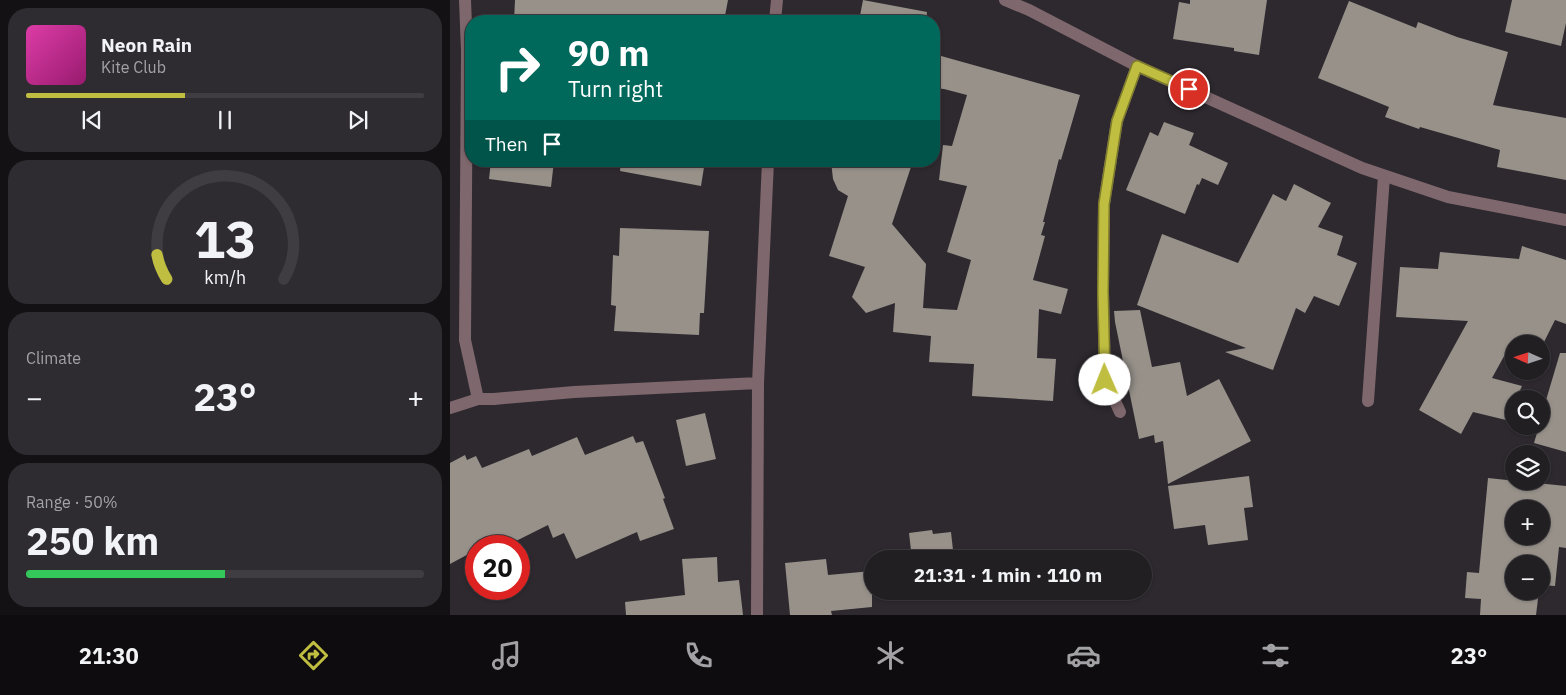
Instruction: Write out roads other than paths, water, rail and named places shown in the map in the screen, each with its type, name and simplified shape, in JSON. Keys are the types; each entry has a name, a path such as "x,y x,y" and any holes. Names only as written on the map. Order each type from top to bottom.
{"street":[{"path":"465,0 465,15"},
{"path":"776,15 777,0"},
{"path":"1004,0 1029,10 1137,66 1353,164 1448,197 1566,220"},
{"path":"1120,412 1105,380 1104,204 1117,121 1137,66"},
{"path":"466,167 465,340 478,399"},
{"path":"757,615 758,383 768,167"},
{"path":"1368,401 1384,176"},
{"path":"450,408 478,399 574,392 758,383"}]}
